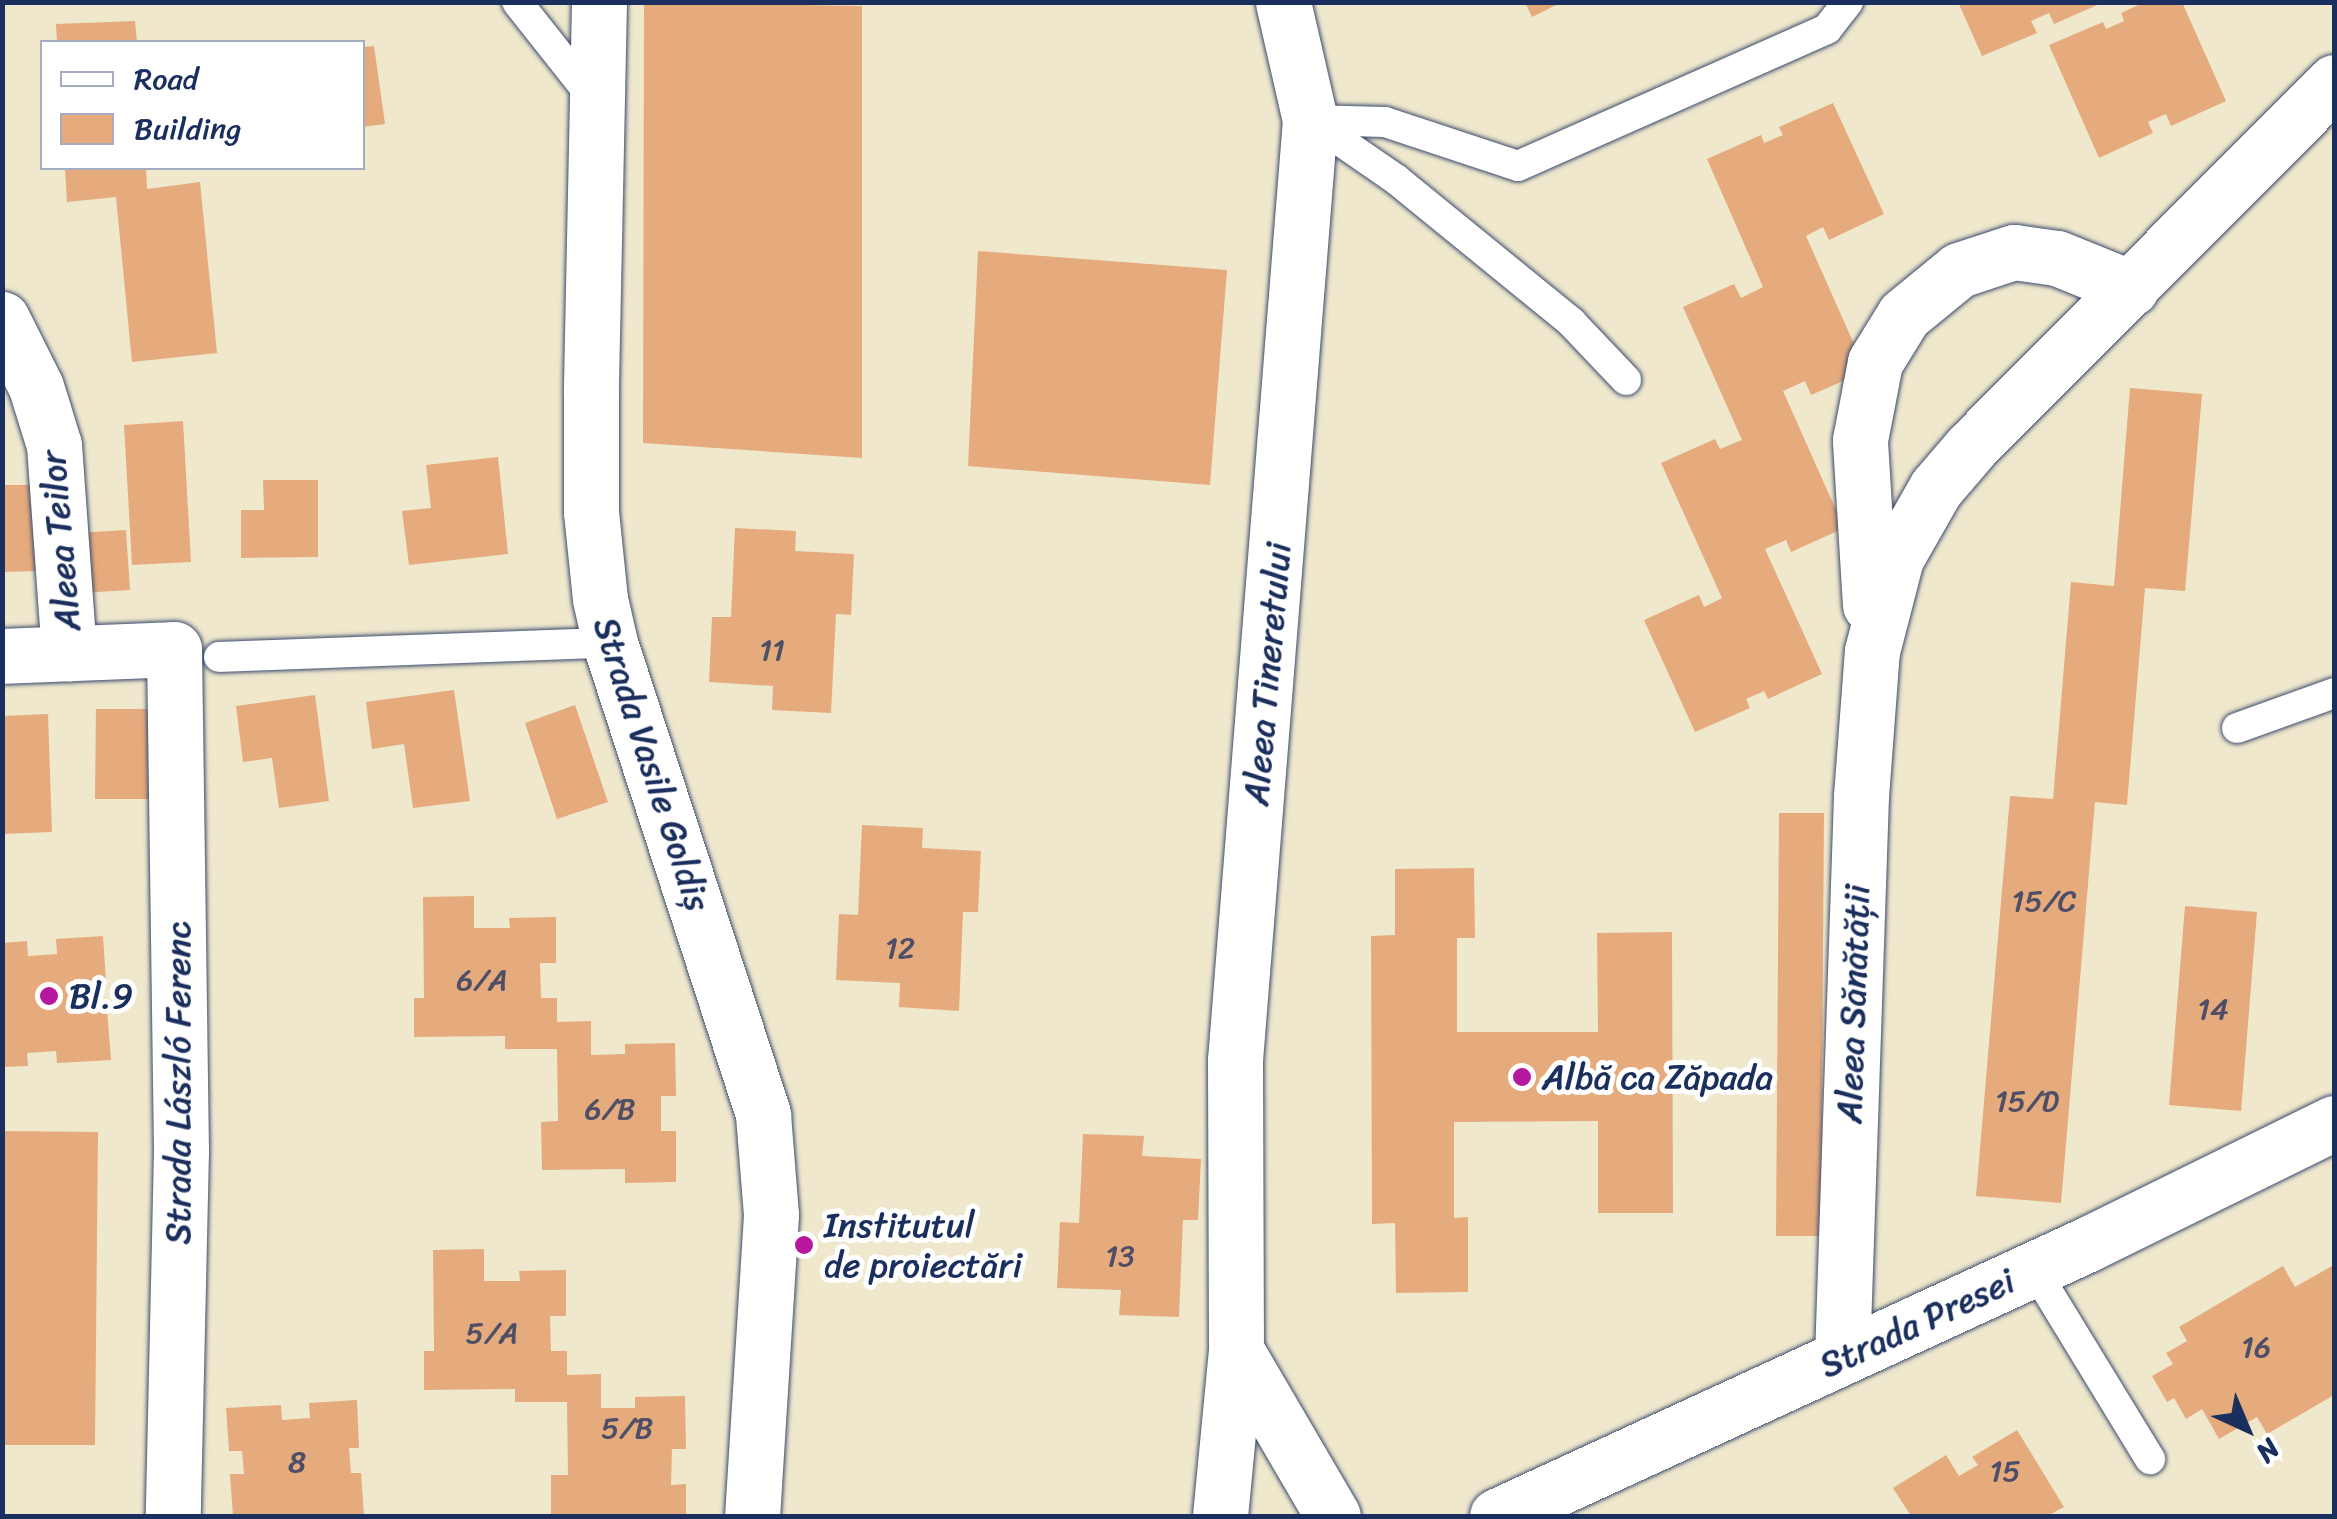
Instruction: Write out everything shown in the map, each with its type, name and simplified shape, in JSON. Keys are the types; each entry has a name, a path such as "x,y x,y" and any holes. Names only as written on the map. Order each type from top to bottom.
{"street":[{"name":"Strada Vasile Goldiș","path":"599,2 591,512 600,599 610,643 763,1115 772,1215 752,1516"},
{"name":"Aleea Tineretului","path":"1220,1516 1236,1350 1235,1060 1310,120 1284,2"},
{"name":"Aleea Sănătății","path":"1872,651 1896,558 1936,488 1972,446 2334,82"},
{"name":"Aleea Sănătății","path":"1842,1357 1860,796 1872,651 1860,440 1875,362 1904,315 1959,270 2014,252 2057,258 2131,288"},
{"name":"Aleea Teilor","path":"2,319 36,387 54,445 69,652"},
{"path":"2,656 196,653"},
{"name":"Strada László Ferenc","path":"173,1516 196,653"},
{"name":"Strada Presei","path":"1496,1516 2034,1269 2334,1123"},
{"path":"1236,1350 1333,1516"}],"lane":[{"path":"518,2 598,104"},
{"path":"1310,120 1384,122 1518,166 1827,30 1848,2"},
{"path":"1310,120 1397,180 1571,322 1626,380"},
{"path":"196,653 610,643"},
{"path":"2237,728 2334,694"},
{"path":"2034,1269 2150,1458"}],"building":[{"path":"644,2 862,6 862,458 643,443"},
{"path":"1525,2 1562,2 1532,17"},
{"path":"1958,2 2104,2 2054,24 2049,13 2031,21 2037,33 1982,56"},
{"path":"2145,2 2182,2 2226,101 2171,126 2166,114 2148,122 2153,133 2099,158 2049,45 2103,22 2106,29 2124,21 2121,13"},
{"path":"135,21 137,40 57,40 56,24"},
{"path":"374,46 385,124 365,127 365,47"},
{"path":"1833,103 1884,214 1829,240 1823,227 1806,236 1866,371 1811,395 1805,381 1783,391 1844,528 1791,552 1786,540 1765,549 1822,674 1768,699 1764,691 1746,699 1750,708 1695,732 1644,620 1699,595 1704,607 1722,598 1661,463 1715,439 1720,449 1742,440 1683,307 1734,284 1741,298 1763,287 1707,159 1761,135 1764,143 1783,135 1779,127"},
{"path":"65,170 146,170 147,189 200,182 217,353 132,362 116,197 67,202"},
{"path":"978,251 1227,270 1210,485 968,466"},
{"path":"2130,388 2202,394 2185,591 2145,588 2127,805 2095,802 2061,1203 1976,1196 2010,796 2053,799 2071,582 2114,586"},
{"path":"183,421 191,562 132,565 124,425"},
{"path":"498,457 508,554 409,565 402,511 431,508 426,465"},
{"path":"263,480 318,480 318,557 241,558 241,510 264,510"},
{"path":"2,485 37,485 38,571 2,572"},
{"path":"735,528 796,531 795,551 854,554 851,615 836,614 831,713 772,710 773,686 709,682 712,617 731,617"},
{"path":"126,530 130,590 81,593 77,533"},
{"path":"454,690 470,801 413,808 404,744 372,749 366,702"},
{"path":"315,695 329,801 279,808 272,758 243,762 236,706"},
{"path":"575,705 608,802 557,819 525,723"},
{"path":"96,709 162,709 162,799 95,799"},
{"path":"48,714 52,832 2,834 2,716"},
{"path":"1779,813 1824,813 1821,1236 1776,1236"},
{"path":"862,825 923,828 922,848 981,851 978,912 963,912 959,1011 899,1007 900,983 836,980 839,914 858,915"},
{"name":"Albă ca Zăpada","path":"1474,868 1475,938 1457,938 1457,1032 1598,1032 1597,933 1672,932 1673,1213 1598,1213 1598,1121 1454,1122 1454,1218 1468,1217 1468,1292 1396,1293 1395,1223 1372,1224 1371,936 1395,935 1395,869"},
{"path":"474,896 474,928 510,928 509,918 556,917 556,963 540,963 541,998 557,998 557,1022 591,1021 591,1055 625,1054 625,1044 675,1043 676,1096 661,1096 661,1131 676,1131 676,1182 625,1183 625,1169 542,1170 541,1122 558,1121 557,1049 505,1049 505,1036 414,1037 414,998 424,998 423,897"},
{"path":"2185,906 2257,912 2241,1111 2169,1105"},
{"name":"Bl.9","path":"103,936 106,983 96,984 97,1009 107,1009 111,1060 57,1063 56,1051 27,1053 28,1066 2,1067 2,943 27,941 28,956 57,954 56,939"},
{"path":"2,1131 98,1132 95,1445 2,1445"},
{"path":"1083,1134 1144,1136 1142,1156 1201,1159 1198,1220 1183,1220 1179,1317 1119,1315 1121,1290 1057,1288 1060,1222 1079,1223"},
{"path":"484,1249 484,1281 520,1281 519,1271 566,1270 566,1316 550,1316 551,1351 567,1351 567,1375 601,1374 601,1408 635,1408 635,1397 685,1396 686,1449 672,1449 671,1485 686,1484 686,1516 551,1516 551,1475 568,1475 567,1402 515,1402 515,1389 424,1390 424,1351 434,1351 433,1250"},
{"path":"2283,1266 2295,1287 2332,1266 2334,1270 2334,1395 2267,1434 2257,1417 2219,1439 2202,1409 2186,1419 2174,1398 2167,1402 2152,1376 2173,1364 2166,1353 2187,1341 2179,1327"},
{"path":"357,1400 359,1448 349,1448 351,1473 361,1473 364,1516 233,1516 230,1474 244,1474 242,1451 229,1451 226,1408 281,1405 282,1420 310,1418 309,1403"},
{"path":"2017,1430 2064,1507 2047,1516 1911,1516 1893,1488 1946,1455 1959,1476 1978,1465 1972,1457"}],"place":[{"name":"Bl.9","path":"49,996"},
{"name":"Albă ca Zăpada","path":"1522,1077"},
{"name":"Institutul de proiectări","path":"804,1245"}]}
